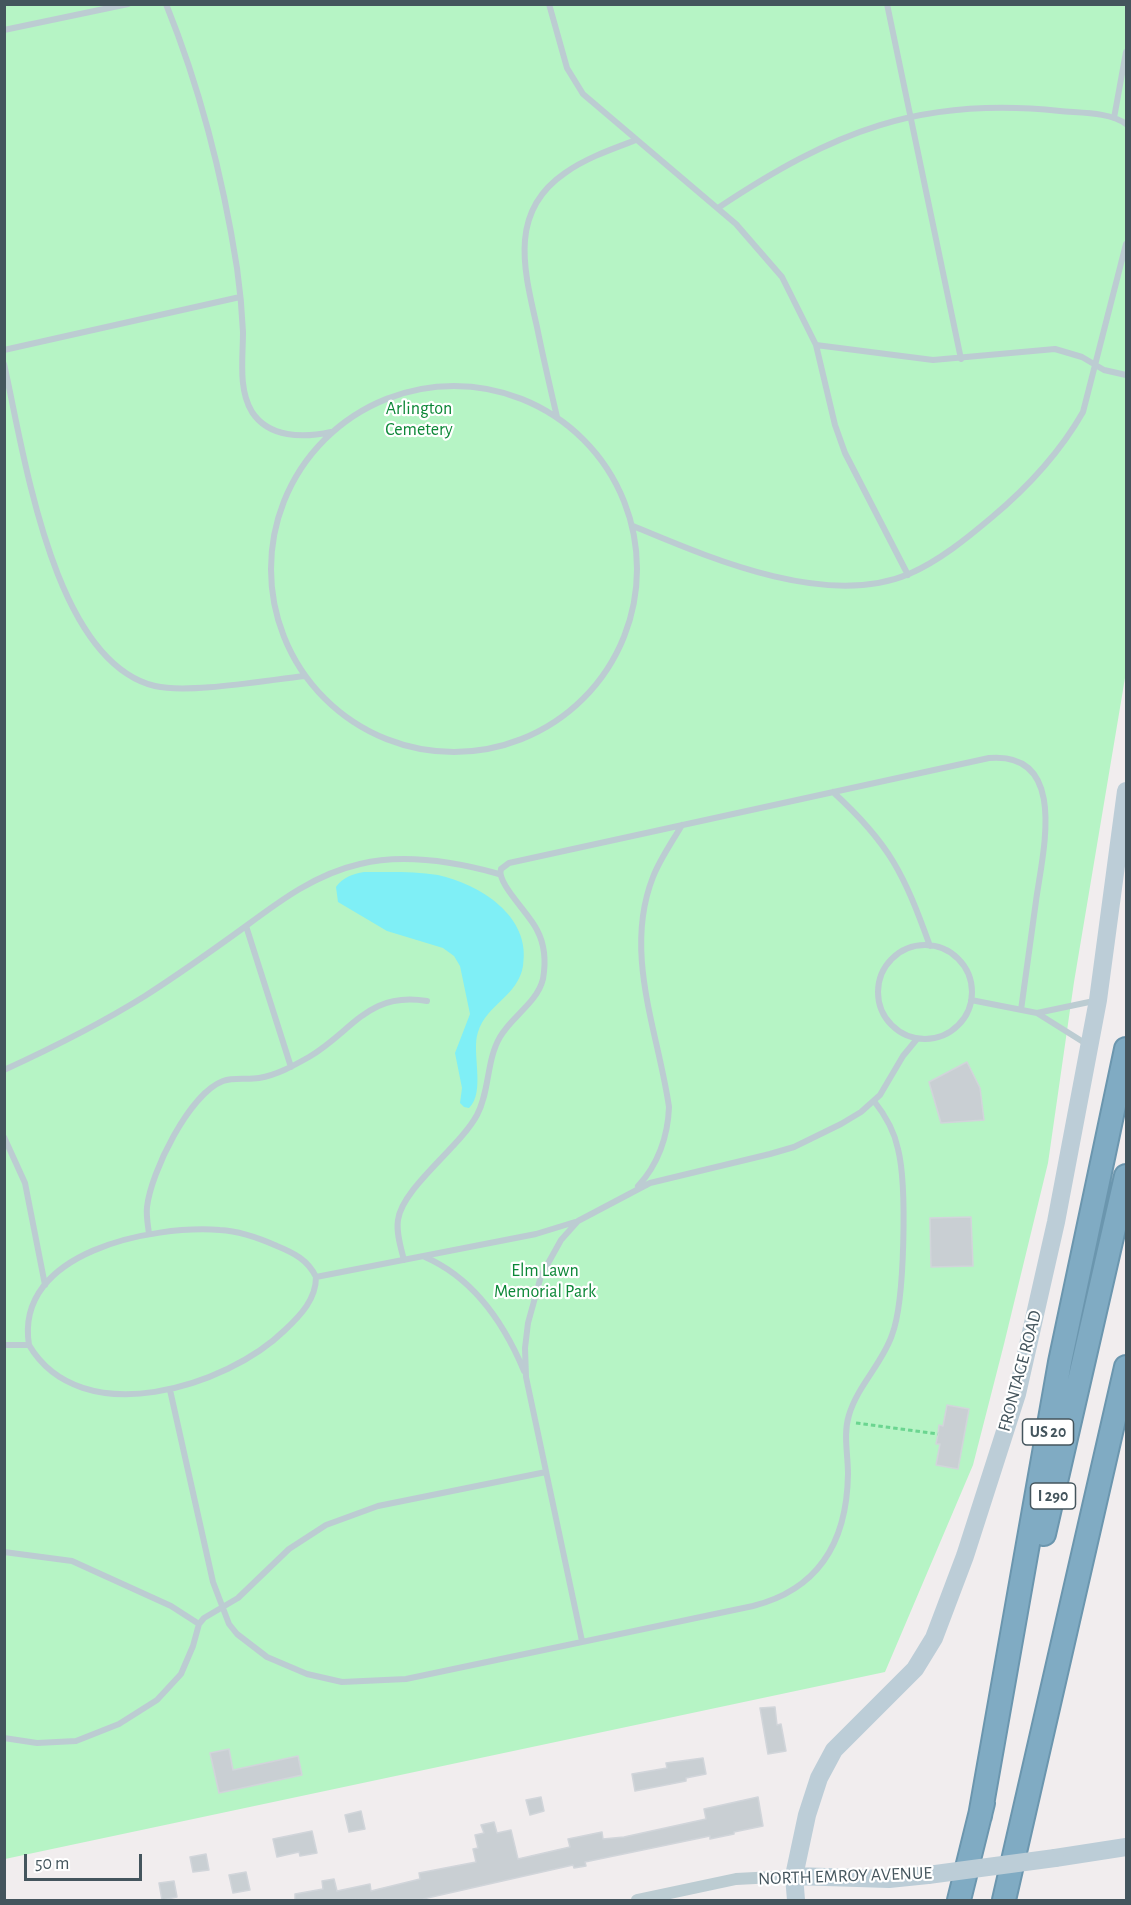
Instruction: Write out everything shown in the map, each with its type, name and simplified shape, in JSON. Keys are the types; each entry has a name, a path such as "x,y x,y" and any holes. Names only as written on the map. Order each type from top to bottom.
{"highway":[{"name":"US 20","path":"980,1816 1060,1362 1126,1049"},
{"name":"I 290","path":"959,1900 1126,1176"},
{"name":"I 290","path":"1004,1900 1126,1367"},
{"path":"1093,1518 1126,1415"}],"street":[{"name":"FRONTAGE ROAD","path":"796,1900 794,1876 807,1815 819,1778 834,1750 915,1669 934,1638 946,1609 1017,1394 1056,1222 1098,1000 1126,791"},
{"name":"NORTH EMROY AVENUE","path":"637,1900 736,1880 794,1876 889,1879 1126,1847"}],"lane":[{"path":"4,30 128,4"},
{"path":"166,4 197,87 233,246 240,297 243,382 248,404 264,426 282,433 309,435 332,432"},
{"path":"549,4 560,48 574,82 594,105 718,208 755,243 782,277 816,345 835,425 845,453 908,575"},
{"path":"887,4 961,359"},
{"path":"1114,118 1126,52"},
{"path":"718,208 768,175 839,138 910,117 951,110 1010,107 1114,118 1126,124"},
{"path":"557,417 524,263 526,229 531,212 538,200 564,173 606,151 636,140"},
{"path":"633,526 725,562 810,582 864,585 908,575 977,530 1004,507 1055,456 1083,412 1126,244"},
{"path":"4,350 240,297"},
{"path":"816,345 908,358 961,359 1055,349 1069,352 1112,373 1126,375"},
{"path":"4,364 48,550 79,615 114,663 142,682 168,688 305,676"},
{"path":"439,386 476,387 511,395 557,417 597,455 616,484 633,526 638,560 635,599 626,633 610,667 584,700 546,729 506,746 464,753 426,751 393,743 362,728 331,706 305,676 286,643 274,604 271,564 276,527 288,493 306,461 332,432 364,409 400,394 439,386"},
{"path":"499,874 509,863 989,758 1013,760 1032,774 1045,798 1047,824 1021,1010"},
{"path":"833,792 862,819 891,854 911,893 930,946"},
{"path":"635,1189 648,1175 656,1161 668,1125 669,1107 642,976 642,922 653,877 682,825"},
{"path":"4,1070 78,1034 145,996 295,891 361,863 440,861 499,874"},
{"path":"404,1260 398,1234 400,1213 413,1191 472,1125 483,1102 491,1058 496,1044 508,1026 533,999 543,979 545,956 537,929 504,886 499,874"},
{"path":"246,926 291,1067"},
{"path":"930,946 946,951 961,963 969,979 971,1000 964,1017 948,1033 927,1039 917,1039 901,1033 886,1019 878,1001 878,991 882,973 893,957 910,948 930,946"},
{"path":"149,1234 147,1204 155,1180 178,1129 203,1094 224,1081 260,1078 291,1067 328,1044 351,1023 378,1005 392,1000 427,1001"},
{"path":"971,1000 1037,1013 1089,1046"},
{"path":"1037,1013 1098,1000"},
{"path":"316,1277 536,1234 578,1221 635,1189 794,1147 841,1124 874,1101 886,1086 903,1056 917,1039"},
{"path":"170,1390 213,1582 222,1610 237,1634 267,1657 307,1674 342,1682 406,1679 767,1602 806,1581 828,1556 845,1512 847,1422 862,1384 892,1335 901,1292 903,1195 899,1152 888,1118 874,1101"},
{"path":"4,1137 25,1183 45,1285"},
{"path":"578,1221 561,1240 541,1276 528,1323 525,1348 526,1377 582,1641"},
{"path":"196,1229 248,1235 293,1253 312,1268 316,1277 316,1289 312,1299 292,1324 267,1347 220,1374 170,1390 124,1393 91,1389 50,1370 29,1345 27,1335 32,1311 45,1285 55,1274 83,1254 149,1234 196,1229"},
{"path":"424,1256 440,1263 472,1289 503,1328 526,1377"},
{"path":"4,1345 29,1345"},
{"path":"4,1738 19,1742 57,1744 99,1734 157,1700 171,1688 189,1660 199,1624 222,1610 289,1548 342,1517 378,1506 546,1472"},
{"path":"4,1552 72,1561 171,1606 199,1624"}],"path":[{"path":"847,1422 938,1434"}],"green space":[{"path":"4,5 1126,5 1126,672 1074,982 1048,1163 973,1465 885,1672 5,1859"}],"water":[{"path":"364,872 420,873 454,879 470,886 499,905 511,918 519,932 524,948 523,966 515,985 488,1014 478,1032 476,1040 477,1092 469,1108 460,1103 462,1088 455,1053 470,1014 460,966 454,956 443,948 387,931 338,902 336,887 348,876"}],"building":[{"path":"967,1062 980,1088 984,1120 941,1123 929,1082"},
{"path":"971,1217 973,1266 931,1267 930,1218"},
{"path":"947,1405 969,1409 958,1469 936,1465 940,1444 936,1444 939,1425 943,1426"},
{"path":"775,1707 777,1725 781,1724 786,1751 768,1754 760,1708"},
{"path":"229,1749 233,1770 298,1756 302,1775 219,1793 210,1753"},
{"path":"703,1758 706,1774 686,1778 686,1781 635,1791 632,1774 667,1768 666,1763"},
{"path":"541,1797 544,1811 530,1815 526,1800"},
{"path":"758,1797 763,1826 734,1832 734,1834 710,1839 710,1836 585,1862 586,1866 574,1868 573,1865 423,1899 295,1900 295,1894 323,1889 322,1881 334,1879 337,1891 370,1884 371,1891 420,1879 419,1873 476,1862 473,1849 478,1848 475,1835 484,1833 481,1825 494,1822 497,1833 511,1830 518,1859 570,1847 568,1839 602,1832 603,1839 624,1837 706,1819 704,1809"},
{"path":"361,1811 365,1829 349,1832 345,1815"},
{"path":"312,1831 317,1853 300,1856 299,1852 277,1857 273,1839"},
{"path":"206,1854 209,1870 193,1872 190,1857"},
{"path":"246,1872 250,1890 233,1893 229,1875"},
{"path":"174,1881 177,1897 162,1900 159,1883"}],"park label":[{"name":"Arlington Cemetery","path":"419,419"},
{"name":"Elm Lawn Memorial Park","path":"545,1281"}]}
